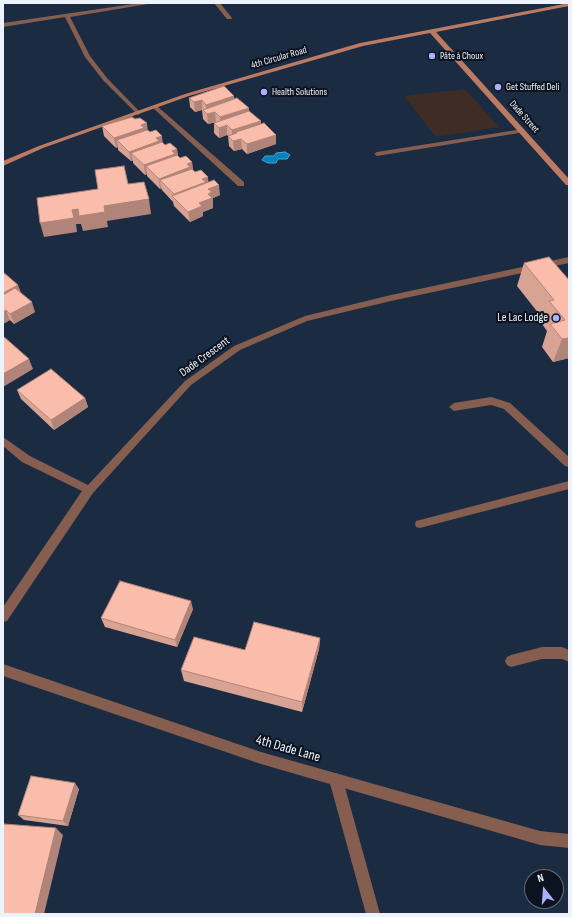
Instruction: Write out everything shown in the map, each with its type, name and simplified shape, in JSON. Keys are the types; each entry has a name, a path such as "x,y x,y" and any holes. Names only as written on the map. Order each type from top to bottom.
{"street":[{"path":"3,25 151,3"},
{"path":"217,3 229,18"},
{"name":"4th Circular Road","path":"3,164 42,147 155,107 230,82 362,44 569,4"},
{"path":"67,16 87,56 105,79 138,113"},
{"name":"Dade Street","path":"431,30 569,183"},
{"path":"155,107 241,184"},
{"path":"377,154 523,131"},
{"name":"Dade Crescent","path":"3,616 89,490 188,383 237,348 305,319 391,298 569,260"},
{"path":"454,407 492,401 507,406 569,463"},
{"path":"3,441 26,459 89,490"},
{"path":"420,524 569,485"},
{"path":"511,661 542,653 562,653 569,656"},
{"name":"4th Dade Lane","path":"3,670 261,758 540,838 569,841"},
{"path":"336,780 373,914"}],"shaded area":[{"path":"465,89 499,127 436,137 404,96"}],"water":[{"path":"285,152 290,155 287,159 278,159 276,163 268,163 262,160 265,156 274,156 276,153"}],"building":[{"path":"224,86 234,96 206,105 202,100 194,102 189,98"},
{"path":"237,98 249,108 220,117 215,112 207,114 203,110"},
{"path":"249,111 261,121 232,130 227,125 219,128 214,123"},
{"path":"132,117 135,119 140,118 147,123 141,125 144,128 114,138 102,126"},
{"path":"264,123 276,135 247,144 241,139 233,141 228,136 237,133 236,132"},
{"path":"147,130 150,132 156,130 162,136 156,138 159,141 129,152 117,140"},
{"path":"162,142 165,145 170,143 177,149 172,151 175,154 144,165 131,153"},
{"path":"177,155 180,158 186,156 192,162 187,164 190,167 159,179 146,166"},
{"path":"124,166 128,184 144,182 149,199 104,206 105,212 79,216 78,209 72,210 74,218 40,223 37,198 98,189 95,170"},
{"path":"192,169 195,172 201,170 208,177 202,179 206,182 174,194 160,180"},
{"path":"214,180 219,185 208,189 212,192 208,194 212,198 199,203 202,206 188,212 172,196"},
{"path":"549,257 569,280 569,338 562,339 550,324 565,320 549,301 554,300 524,263"},
{"path":"3,272 18,285 3,293"},
{"path":"15,288 32,302 10,314 6,310 3,312 3,295"},
{"path":"3,336 29,359 3,374"},
{"path":"51,369 85,398 51,420 17,390"},
{"path":"120,581 191,601 175,640 101,618"},
{"path":"254,622 320,638 302,702 181,670 194,637 245,650"},
{"path":"31,776 75,783 63,821 18,815"},
{"path":"4,824 56,828 35,914 3,914"}],"place":[{"name":"Pâte à Choux","path":"432,56"},
{"name":"Get Stuffed Deli","path":"498,87"},
{"name":"Health Solutions","path":"264,92"},
{"name":"Le Lac Lodge","path":"556,318"}]}
